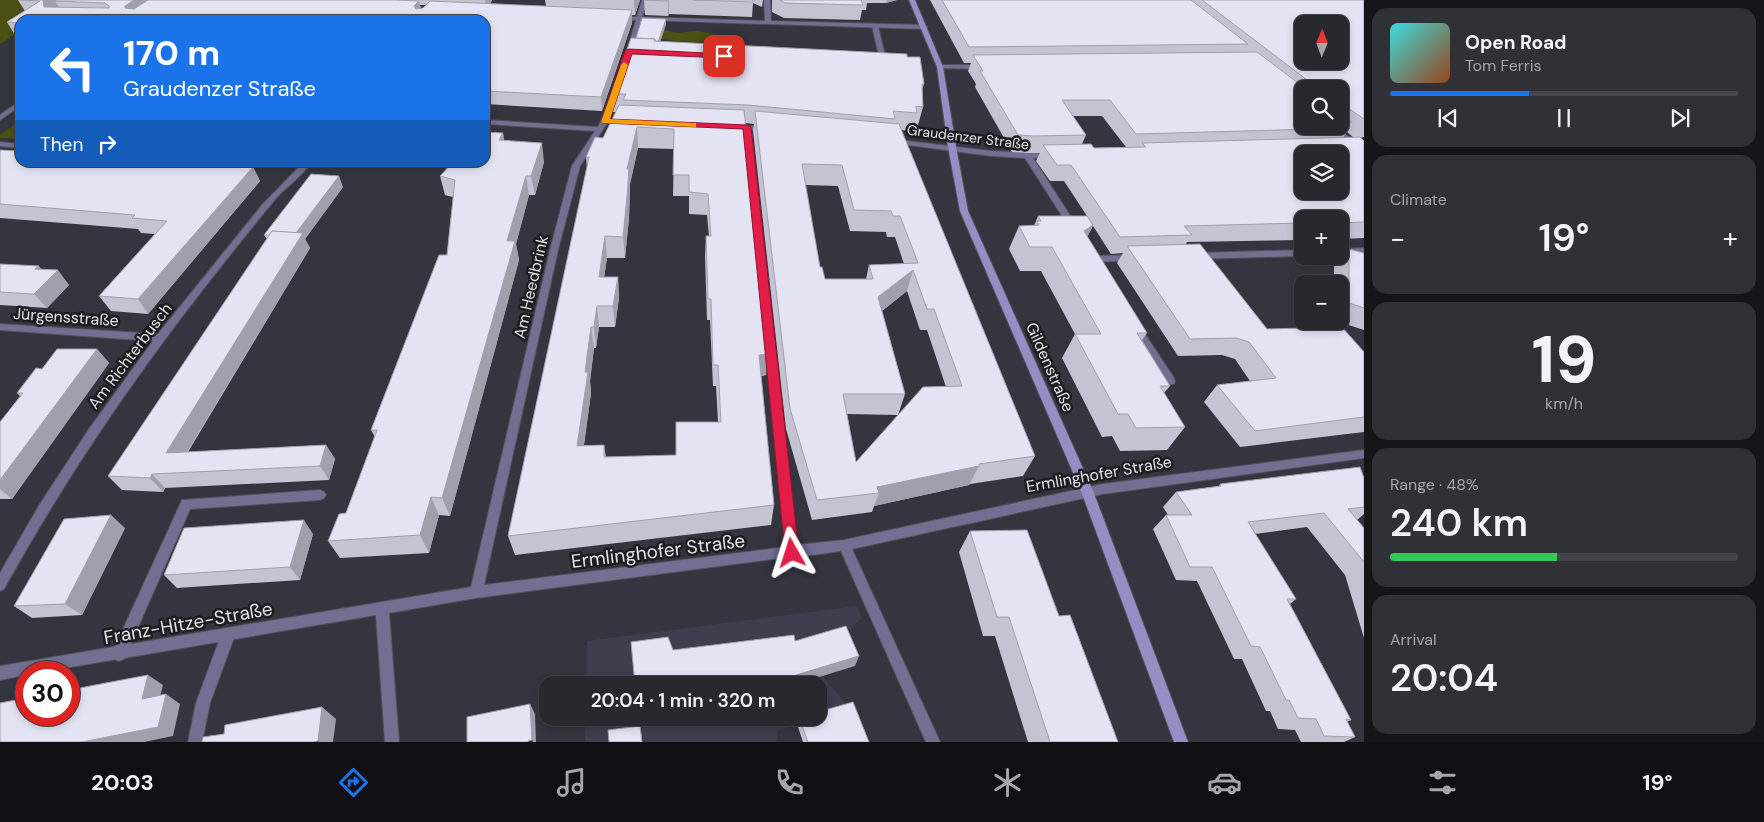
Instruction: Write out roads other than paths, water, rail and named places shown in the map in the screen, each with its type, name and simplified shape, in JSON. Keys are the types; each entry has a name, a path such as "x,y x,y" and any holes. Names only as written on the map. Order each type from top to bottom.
{"main road":[{"name":"Gildenstraße","path":"912,0 940,67 964,211 1087,491 1180,742"}],"street":[{"path":"626,60 645,0"},
{"path":"767,0 768,23"},
{"path":"612,18 924,27"},
{"path":"874,64 884,64 875,26"},
{"path":"629,51 638,52"},
{"path":"940,67 987,66"},
{"name":"Am Heedbrink","path":"476,592 554,250 576,166 603,125 620,78"},
{"path":"0,118 15,107"},
{"path":"490,122 603,125 634,123"},
{"path":"719,126 776,130"},
{"path":"747,127 792,553"},
{"path":"1342,135 1361,150"},
{"name":"Graudenzer Straße","path":"881,140 952,147 987,154 1028,157 1057,156"},
{"path":"0,144 15,146"},
{"path":"1349,148 1361,150"},
{"path":"1028,157 1080,236"},
{"name":"Am Richterbusch","path":"0,585 31,526 110,406 160,338 268,204 304,167"},
{"path":"1349,252 1364,251"},
{"path":"1188,256 1294,253"},
{"path":"1095,259 1141,258"},
{"path":"1130,316 1170,382"},
{"name":"Jürgensstraße","path":"0,327 160,338"},
{"name":"Ermlinghofer Straße","path":"476,592 844,545 1087,491 1364,454"},
{"path":"119,654 186,504 320,495"},
{"path":"844,545 933,742"},
{"name":"Franz-Hitze-Straße","path":"0,673 476,592"},
{"path":"382,608 392,742"},
{"path":"195,742 203,703 228,635"}]}
